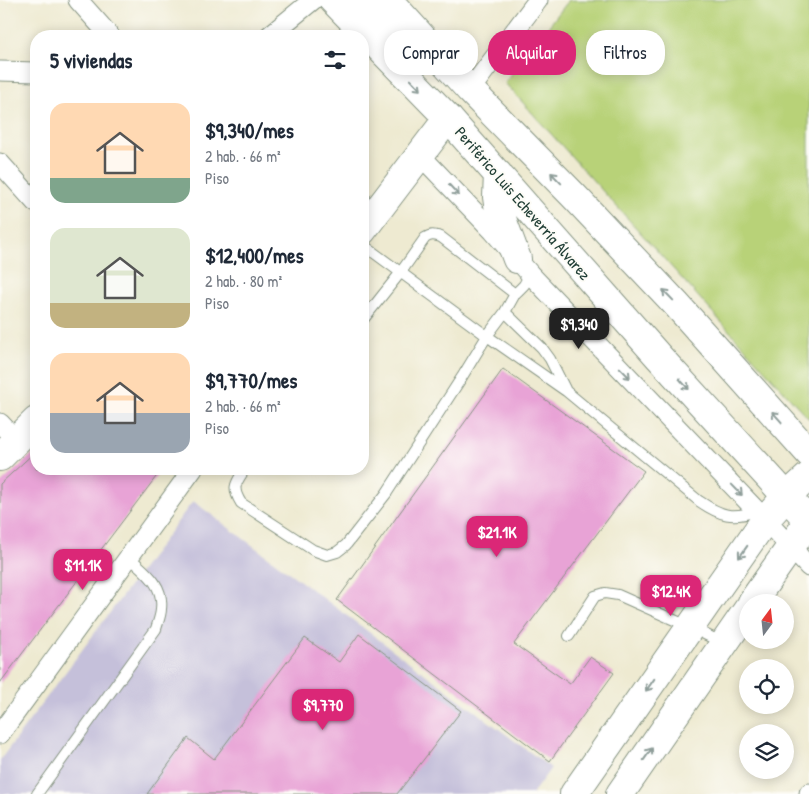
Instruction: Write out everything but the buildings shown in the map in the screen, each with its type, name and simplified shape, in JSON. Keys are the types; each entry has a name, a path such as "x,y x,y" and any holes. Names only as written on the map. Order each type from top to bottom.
{"main road":[{"name":"Periférico Luis Echeverría Álvarez","path":"333,0 362,30"},
{"path":"363,0 393,30"},
{"path":"388,0 416,30"},
{"name":"Periférico Luis Echeverría Álvarez","path":"369,37 448,118 659,357 809,521"},
{"path":"456,75 676,304 809,453"},
{"path":"369,222 448,118"},
{"path":"498,174 497,197 499,212 523,267"},
{"path":"6,440 30,425"},
{"path":"575,793 690,627 761,515 786,497 809,476"},
{"path":"758,594 809,521"},
{"path":"620,794 739,622"}],"street":[{"path":"78,0 105,30"},
{"path":"276,30 313,0"},
{"path":"470,90 538,0"},
{"path":"0,70 30,72"},
{"path":"420,155 493,231 523,267 809,567"},
{"path":"0,163 30,196"},
{"path":"0,734 189,475"}],"lane":[{"path":"369,313 425,238 430,235 441,237 515,294"},
{"path":"369,249 486,336 566,391 699,502 713,510 728,515 761,515"},
{"path":"241,475 234,486 235,494 241,503 313,550 326,555 337,552 346,545 386,494 462,377 486,336 505,312 515,294 524,285 523,267"},
{"path":"505,312 542,348 550,359 566,391"},
{"path":"37,794 156,629 162,610 161,594 156,583 129,557"},
{"path":"569,636 595,596 605,593 618,595 724,644"}],"shaded area":[{"path":"193,501 551,768 532,794 0,794 0,760"}],"green space":[{"path":"569,0 809,0 809,419 505,83 511,75 576,75 576,30 546,30"}]}
